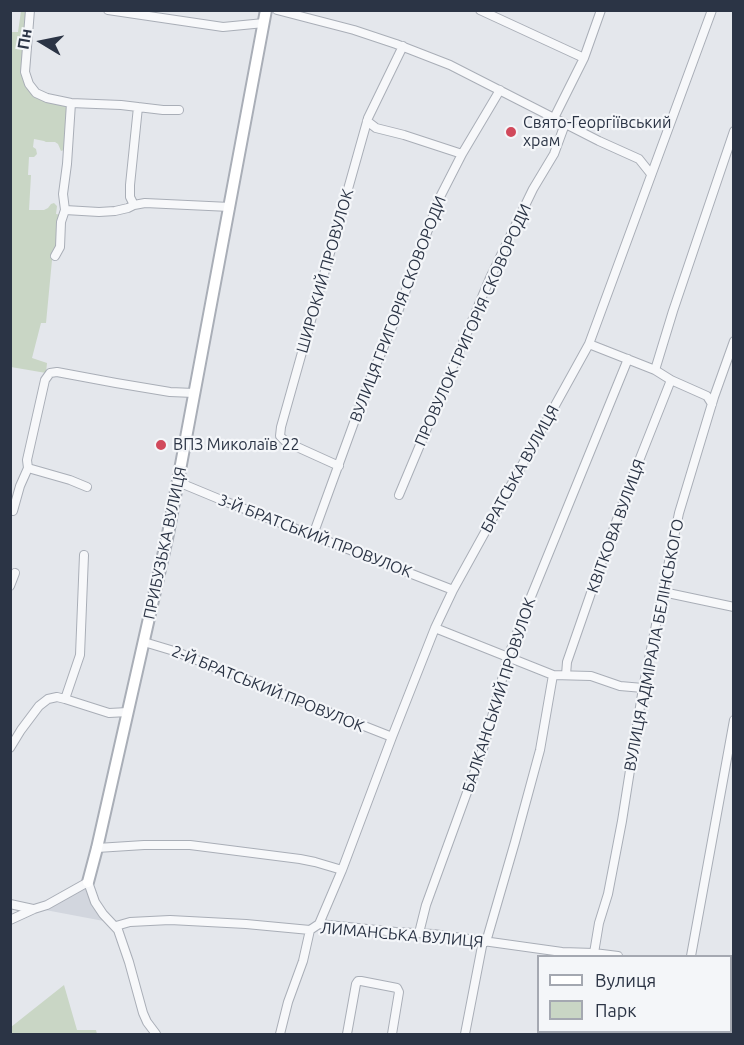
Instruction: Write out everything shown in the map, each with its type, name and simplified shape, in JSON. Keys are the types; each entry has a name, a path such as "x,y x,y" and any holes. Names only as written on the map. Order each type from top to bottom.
{"street":[{"path":"30,10 25,68 27,80 34,91 41,96 71,103 179,110"},
{"path":"108,10 223,27 264,23"},
{"name":"ПРИБУЗЬКА ВУЛИЦЯ","path":"88,882 98,848 178,482 266,10"},
{"path":"278,10 354,30 450,64 565,124 639,159 651,174"},
{"path":"480,10 584,58"},
{"path":"554,118 584,58 601,10"},
{"name":"БРАТСЬКА ВУЛИЦЯ","path":"319,924 435,628 453,590 589,344 712,10"},
{"name":"ШИРОКИЙ ПРОВУЛОК","path":"339,466 286,442 281,438 280,433 367,121 403,46"},
{"name":"ВУЛИЦЯ ГРИГОРІЯ СКОВОРОДИ","path":"313,535 436,207 462,154 500,90"},
{"path":"55,256 60,247 64,210 63,191 71,103"},
{"path":"134,205 130,197 129,185 138,107"},
{"path":"367,121 376,129 404,135 462,154"},
{"name":"ПРОВУЛОК ГРИГОРІЯ СКОВОРОДИ","path":"399,495 490,278 533,189 554,154 565,124"},
{"path":"656,370 673,311 734,131"},
{"path":"639,159 659,155"},
{"path":"64,210 99,213 150,203 230,207"},
{"name":"ВУЛИЦЯ АДМІРАЛА БЕЛІНСЬКОГО","path":"594,953 599,923 608,894 643,688 679,513 734,341"},
{"path":"589,344 656,370 671,380 707,396 712,404"},
{"name":"БАЛКАНСЬКИЙ ПРОВУЛОК","path":"419,933 426,905 485,743 508,657 628,359"},
{"path":"13,511 28,468 27,460 45,380 50,373 57,372 170,392 194,393"},
{"name":"КВІТКОВА ВУЛИЦЯ","path":"566,675 567,662 629,486 671,380"},
{"path":"28,468 87,487"},
{"name":"3-Й БРАТСЬКИЙ ПРОВУЛОК","path":"178,482 453,590"},
{"path":"65,699 80,655 84,555"},
{"path":"10,586 15,573"},
{"path":"663,592 734,607"},
{"path":"435,628 554,675 591,675 621,686 643,688"},
{"name":"2-Й БРАТСЬКИЙ ПРОВУЛОК","path":"144,642 174,651 392,738"},
{"path":"465,1035 485,941 540,750 554,675"},
{"path":"10,748 44,700 54,697 104,712 115,714 128,712"},
{"path":"691,955 734,720"},
{"path":"98,848 190,845 300,859 342,870"},
{"path":"10,920 56,900 88,882 95,902 103,914 116,926 143,1013 156,1035"},
{"path":"10,904 34,909"},
{"name":"ЛИМАНСЬКА ВУЛИЦЯ","path":"116,926 130,922 170,920 310,930 319,924 606,955"},
{"path":"280,1035 310,930"},
{"path":"347,1035 357,981 397,988 399,992 392,1035"}],"shaded area":[{"path":"85,886 109,922 40,909"}],"green space":[{"path":"21,11 28,11 24,67 30,88 67,104 64,150 61,151 55,142 34,139 33,147 37,154 29,157 28,175 31,175 29,210 44,210 54,203 57,206 56,214 61,215 52,260 46,323 41,323 32,358 47,363 46,373 11,367 11,32 18,32"},
{"path":"64,985 77,1030 96,1030 97,1034 11,1034 11,1027"}],"place":[{"name":"Свято-Георгіївський храм","path":"511,132"},
{"name":"ВПЗ Миколаїв 22","path":"161,445"}]}
